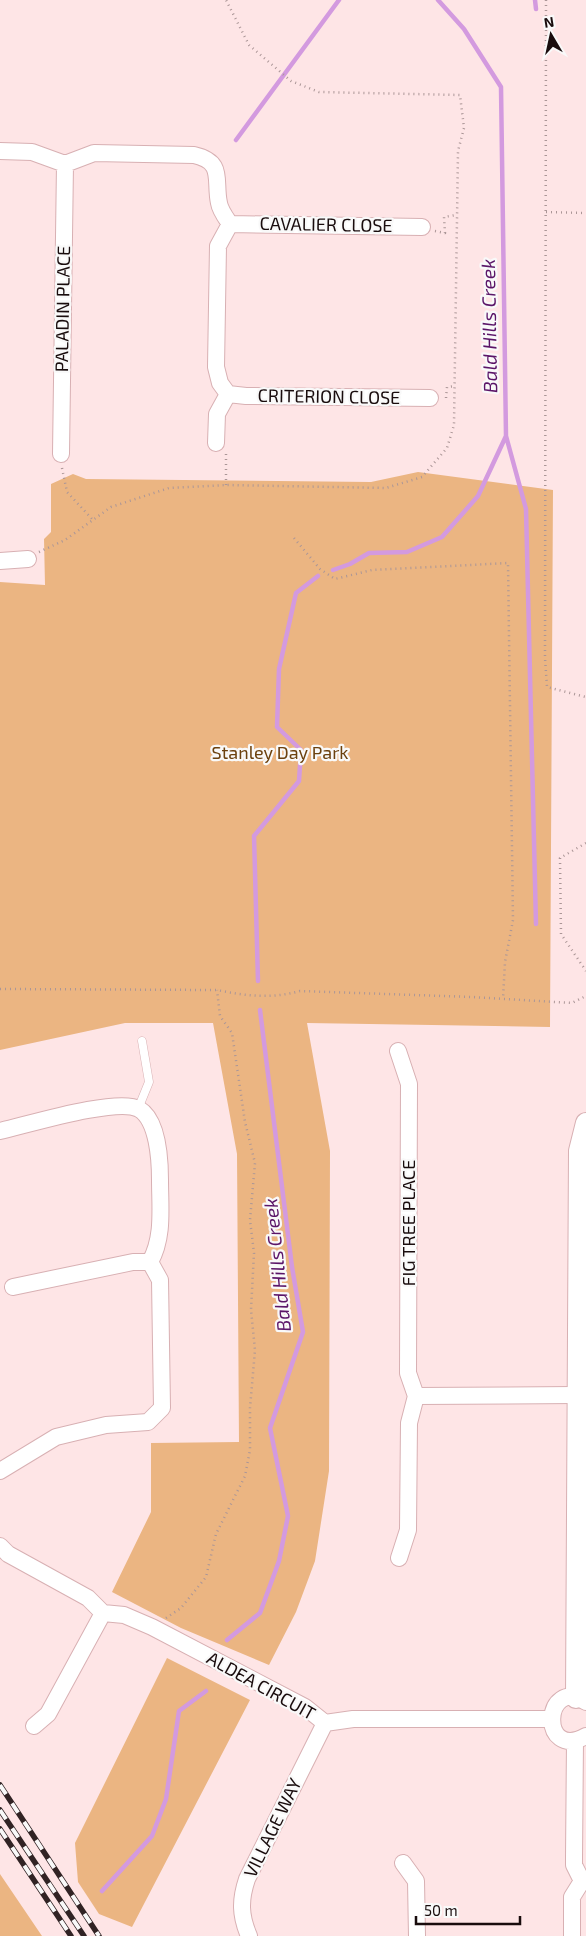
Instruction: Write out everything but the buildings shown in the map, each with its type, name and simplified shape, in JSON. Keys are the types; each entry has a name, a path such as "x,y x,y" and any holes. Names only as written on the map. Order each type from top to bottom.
{"street":[{"path":"0,151 32,152 64,164 94,153 194,155 205,158 214,166 218,176 219,203 230,224 218,246 216,367 220,383 228,394 218,414 216,440"},
{"name":"PALADIN PLACE","path":"62,454 64,164"},
{"name":"CAVALIER CLOSE","path":"230,224 422,227"},
{"name":"CRITERION CLOSE","path":"228,394 246,396 430,398"},
{"path":"0,560 28,559"},
{"name":"FIG TREE PLACE","path":"398,1051 409,1084 408,1373 416,1396"},
{"path":"0,1131 112,1105 138,1109 150,1120 160,1156 160,1237 150,1262"},
{"path":"572,1936 572,1898 584,1881 574,1865 580,1739 561,1738 552,1726 551,1719 556,1706 568,1698 581,1700 576,1395 579,1151 586,1123"},
{"path":"13,1287 133,1262 150,1262"},
{"path":"0,1471 56,1437 106,1424 148,1422 162,1408 160,1280 150,1262"},
{"path":"399,1558 408,1530 409,1423 416,1396 576,1395"},
{"path":"0,1546 8,1554 88,1598 102,1613 48,1714 34,1726"},
{"name":"ALDEA CIRCUIT","path":"102,1613 124,1615 152,1627 306,1707 324,1723 353,1719 551,1719"},
{"name":"VILLAGE WAY","path":"249,1936 242,1921 241,1899 247,1879 324,1723"},
{"path":"403,1863 416,1881 417,1936"}],"lane":[{"path":"138,1109 149,1082 142,1041"}],"path":[{"path":"28,559 42,549 65,540 110,507 169,488 226,486 386,488 422,477 447,448 454,425 458,151 464,128 460,95 319,92 291,81 249,46 226,0"},
{"path":"546,0 545,658 547,687 586,697"},
{"path":"546,212 586,213"},
{"path":"422,227 444,233 444,217 456,215"},
{"path":"216,440 226,441 226,486"},
{"path":"62,454 62,476 67,492 93,520"},
{"path":"294,538 320,569 335,579 372,570 508,562 513,920 505,962 503,999"},
{"path":"586,843 560,858 561,934 586,971"},
{"path":"0,989 218,990 242,996 280,997 300,991 572,1003 586,996"},
{"path":"152,1627 181,1608 206,1577 216,1534 245,1476 250,1450 250,1408 255,1350 252,1310 254,1253 250,1220 255,1163 246,1122 232,1033 220,1016 218,990"}],"green space":[{"name":"Stanley Day Park","path":"418,472 553,490 550,1027 307,1023 330,1151 329,1471 315,1561 296,1612 269,1665 181,1628 112,1592 151,1512 151,1443 239,1442 237,1154 213,1023 125,1023 0,1050 0,582 45,585 44,539 51,532 51,484 73,474 86,479 371,482"},
{"path":"167,1658 250,1700 132,1927 99,1914 78,1882 75,1843"},
{"path":"0,1874 42,1936 0,1936"}],"waterway":[{"path":"236,140 339,0"},
{"name":"Bald Hills Creek","path":"333,570 350,564 369,553 407,552 442,537 478,496 506,436 501,87 464,29 438,0"},
{"path":"535,0 536,9"},
{"path":"506,436 526,509 536,924"},
{"name":"Bald Hills Creek","path":"258,981 254,836 299,781 301,750 277,727 279,669 296,593 318,576"},
{"name":"Bald Hills Creek","path":"227,1640 260,1613 279,1561 288,1516 270,1428 303,1332 292,1267 260,1010"},
{"name":"Bald Hills Creek","path":"102,1891 152,1836 166,1799 179,1711 206,1691"}],"railway":[{"path":"0,1785 99,1936"},
{"path":"0,1810 84,1936"},
{"path":"0,1829 71,1936"}]}
